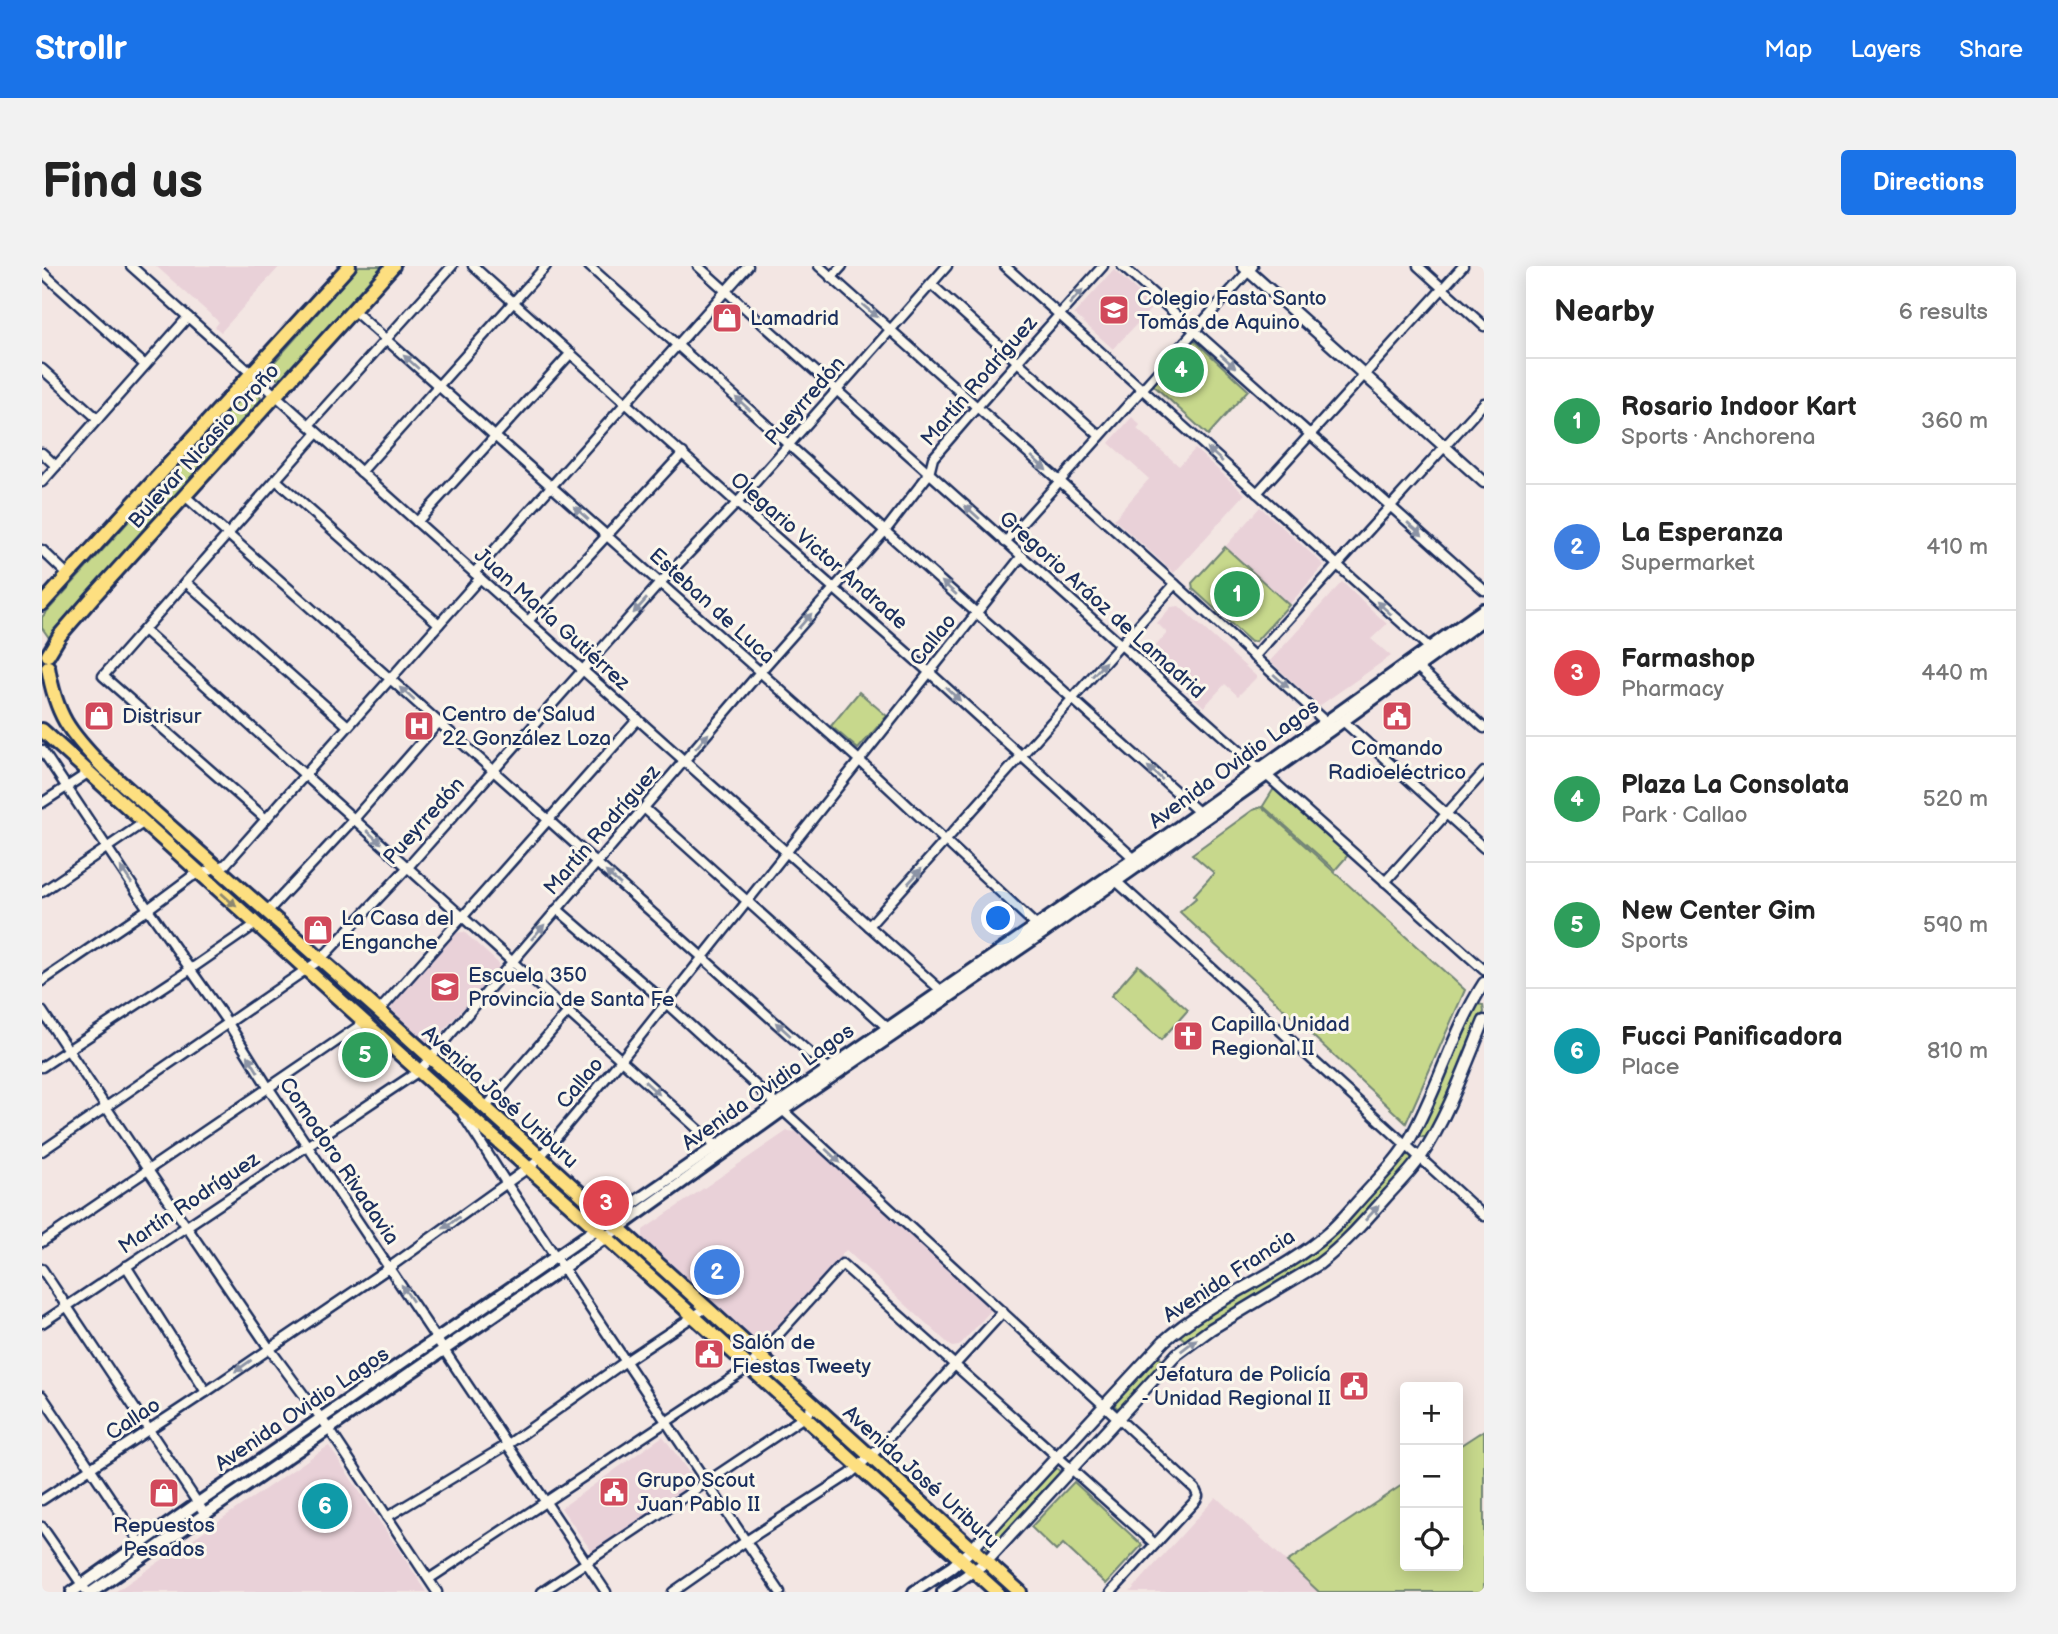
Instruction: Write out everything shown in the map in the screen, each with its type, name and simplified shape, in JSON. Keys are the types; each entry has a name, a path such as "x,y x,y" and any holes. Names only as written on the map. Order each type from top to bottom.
{"main road":[{"name":"Bulevar Nicasio Oroño","path":"42,604 349,266"},
{"name":"Bulevar Nicasio Oroño","path":"42,681 60,635 393,266"},
{"name":"Avenida Ovidio Lagos","path":"144,1548 205,1514 564,1268 613,1224 1263,773 1432,651 1484,609"},
{"name":"Avenida Ovidio Lagos","path":"1432,651 1484,619"},
{"name":"Avenida José Uriburu","path":"42,641 57,707 67,726 102,766 379,1012 1020,1592"},
{"name":"Avenida Ovidio Lagos","path":"1329,726 1343,721 1414,664"},
{"name":"Avenida José Uriburu","path":"42,730 997,1592"},
{"name":"Avenida Ovidio Lagos","path":"1040,929 1116,881 1138,861"},
{"name":"Avenida Ovidio Lagos","path":"72,1592 87,1590 144,1548 198,1503 556,1257 602,1233"},
{"name":"Avenida Francia","path":"914,1592 961,1560 972,1549"},
{"name":"Avenida Francia","path":"943,1592 986,1562"}],"street":[{"name":"Juan María Gutiérrez","path":"131,266 945,995"},
{"path":"309,425 452,266"},
{"name":"Olegario Victor Andrade","path":"473,266 1138,861"},
{"path":"361,472 546,266"},
{"path":"589,266 1202,816"},
{"name":"Gregorio Aráoz de Lamadrid","path":"698,266 1484,970"},
{"path":"42,981 191,877 226,864 439,624 551,486 748,266"},
{"path":"819,266 1175,584 1329,726"},
{"path":"831,278 842,266"},
{"name":"Pueyrredón","path":"42,1151 320,960 408,867 660,583 737,503 947,266"},
{"path":"1005,266 1432,651"},
{"name":"Martín Rodríguez","path":"42,1324 419,1071 885,531 929,474 933,458 976,407 1103,266"},
{"path":"1122,266 1484,590"},
{"path":"1418,266 1484,326"},
{"path":"1257,492 1463,266"},
{"path":"1005,542 1248,268 1484,482"},
{"path":"42,272 145,365"},
{"path":"931,284 1100,436"},
{"name":"Esteban de Luca","path":"353,310 859,760 1040,929"},
{"path":"42,482 188,317"},
{"path":"417,522 571,353"},
{"path":"42,369 97,419"},
{"path":"1254,657 1484,403"},
{"path":"266,819 103,676 317,433"},
{"path":"42,453 56,466"},
{"path":"528,621 682,453"},
{"path":"276,480 439,624"},
{"path":"186,496 831,1072"},
{"path":"42,550 68,575"},
{"name":"Callao","path":"42,1500 206,1392 530,1169 621,1060 1022,556"},
{"path":"187,582 348,726"},
{"path":"869,926 1175,584"},
{"path":"144,630 720,1149"},
{"path":"1414,664 1484,728"},
{"path":"379,1012 638,719"},
{"path":"1343,721 1484,848"},
{"path":"267,912 439,722"},
{"name":"Comodoro Rivadavia","path":"42,750 228,1023 606,1592"},
{"path":"1385,882 1484,772"},
{"path":"42,803 88,773"},
{"path":"644,808 891,1031"},
{"path":"42,892 143,823"},
{"path":"1116,881 1484,1216"},
{"path":"557,909 666,1003 1195,1489 1198,1496 1111,1592"},
{"path":"42,1067 256,924"},
{"name":"Avenida Francia","path":"972,1549 1172,1334 1210,1308 1287,1263 1328,1233 1391,1166 1406,1146 1484,983"},
{"path":"42,1011 269,1348 329,1429 437,1592"},
{"path":"485,1108 569,1012"},
{"name":"Avenida Francia","path":"986,1562 1184,1349 1211,1329 1296,1279 1335,1251 1365,1221 1419,1158 1441,1120 1484,1021"},
{"path":"42,1242 365,1022"},
{"path":"456,1104 780,1592"},
{"path":"429,1579 749,1367 842,1264 1155,1544"},
{"path":"126,1266 206,1392"},
{"path":"42,1269 205,1514"},
{"path":"387,1517 508,1445 706,1308"},
{"path":"673,1592 859,1467 1003,1312"},
{"path":"42,1396 144,1548"},
{"path":"542,1592 803,1417 814,1406"},
{"path":"42,1527 87,1590"}],"shaded area":[{"path":"156,266 280,266 221,332 215,327 219,322"},
{"name":"Colegio Fasta Santo Tomás de Aquino","path":"1114,270 1154,306 1113,349 1074,314"},
{"path":"1132,417 1140,425 1137,429 1179,466 1195,449 1245,494 1174,573 1114,519 1149,479 1109,443"},
{"path":"1260,507 1324,565 1289,605 1225,547"},
{"path":"1342,582 1387,624 1371,639 1391,656 1319,706 1270,661"},
{"path":"1179,606 1257,677 1238,696 1225,684 1204,707 1148,655 1167,633 1157,623 1171,607"},
{"name":"Escuela 350 Provincia de Santa Fe","path":"464,932 498,963 499,969 432,1043 428,1044 392,1010 391,1005 455,933"},
{"path":"787,1131 799,1132 993,1308 959,1346 952,1347 846,1250 766,1340 758,1342 643,1238 643,1230"},
{"path":"663,1436 697,1484 595,1556 561,1508"},
{"path":"329,1446 427,1592 115,1592 322,1450"},
{"path":"1216,1497 1287,1562 1319,1592 1130,1592"}],"green space":[{"path":"359,266 382,266 281,379 273,378 269,372 270,367"},
{"path":"1193,339 1248,390 1208,435 1152,384"},
{"path":"250,390 255,390 261,397 260,403 69,614 50,639 42,628 42,617"},
{"path":"1225,547 1289,605 1256,641 1251,642 1193,589 1192,583"},
{"path":"859,692 887,716 858,749 831,726"},
{"path":"1273,790 1278,790 1349,854 1335,870 1263,806"},
{"path":"1262,807 1465,990 1406,1123 1180,912 1196,898 1194,895 1214,873 1192,854 1253,810"},
{"path":"1138,965 1188,1010 1161,1040 1111,996"},
{"path":"1477,1004 1483,1005 1484,1012 1440,1114 1427,1137 1421,1137 1419,1130"},
{"path":"1404,1154 1410,1155 1412,1163 1341,1240 1321,1257 1187,1342 1180,1336 1180,1333 1202,1317 1293,1263"},
{"path":"1157,1356 1163,1363 1123,1407 1117,1408 1114,1400"},
{"path":"1484,1430 1484,1592 1319,1592 1287,1562 1400,1486 1400,1571 1463,1571 1463,1444"},
{"path":"1056,1468 1061,1476 992,1550 987,1548 986,1542"},
{"path":"1074,1482 1142,1545 1106,1584 1063,1544 1056,1551 1031,1527"}],"place":[{"name":"Colegio Fasta Santo Tomás de Aquino","path":"1114,310"},
{"name":"Lamadrid","path":"727,318"},
{"name":"Plaza La Consolata","path":"1181,370"},
{"name":"Rosario Indoor Kart","path":"1237,594"},
{"name":"Distrisur","path":"99,716"},
{"name":"Comando Radioeléctrico","path":"1397,716"},
{"name":"Centro de Salud 22 González Loza","path":"419,726"},
{"name":"La Casa del Enganche","path":"318,930"},
{"name":"Escuela 350 Provincia de Santa Fe","path":"445,987"},
{"name":"Capilla Unidad Regional II","path":"1188,1036"},
{"name":"New Center Gim","path":"365,1055"},
{"name":"Farmashop","path":"606,1203"},
{"name":"La Esperanza","path":"717,1272"},
{"name":"Salón de Fiestas Tweety","path":"709,1354"},
{"name":"Jefatura de Policía - Unidad Regional II","path":"1354,1386"},
{"name":"Grupo Scout Juan Pablo II","path":"614,1492"},
{"name":"Repuestos Pesados","path":"164,1493"},
{"name":"Fucci Panificadora","path":"325,1506"}]}
